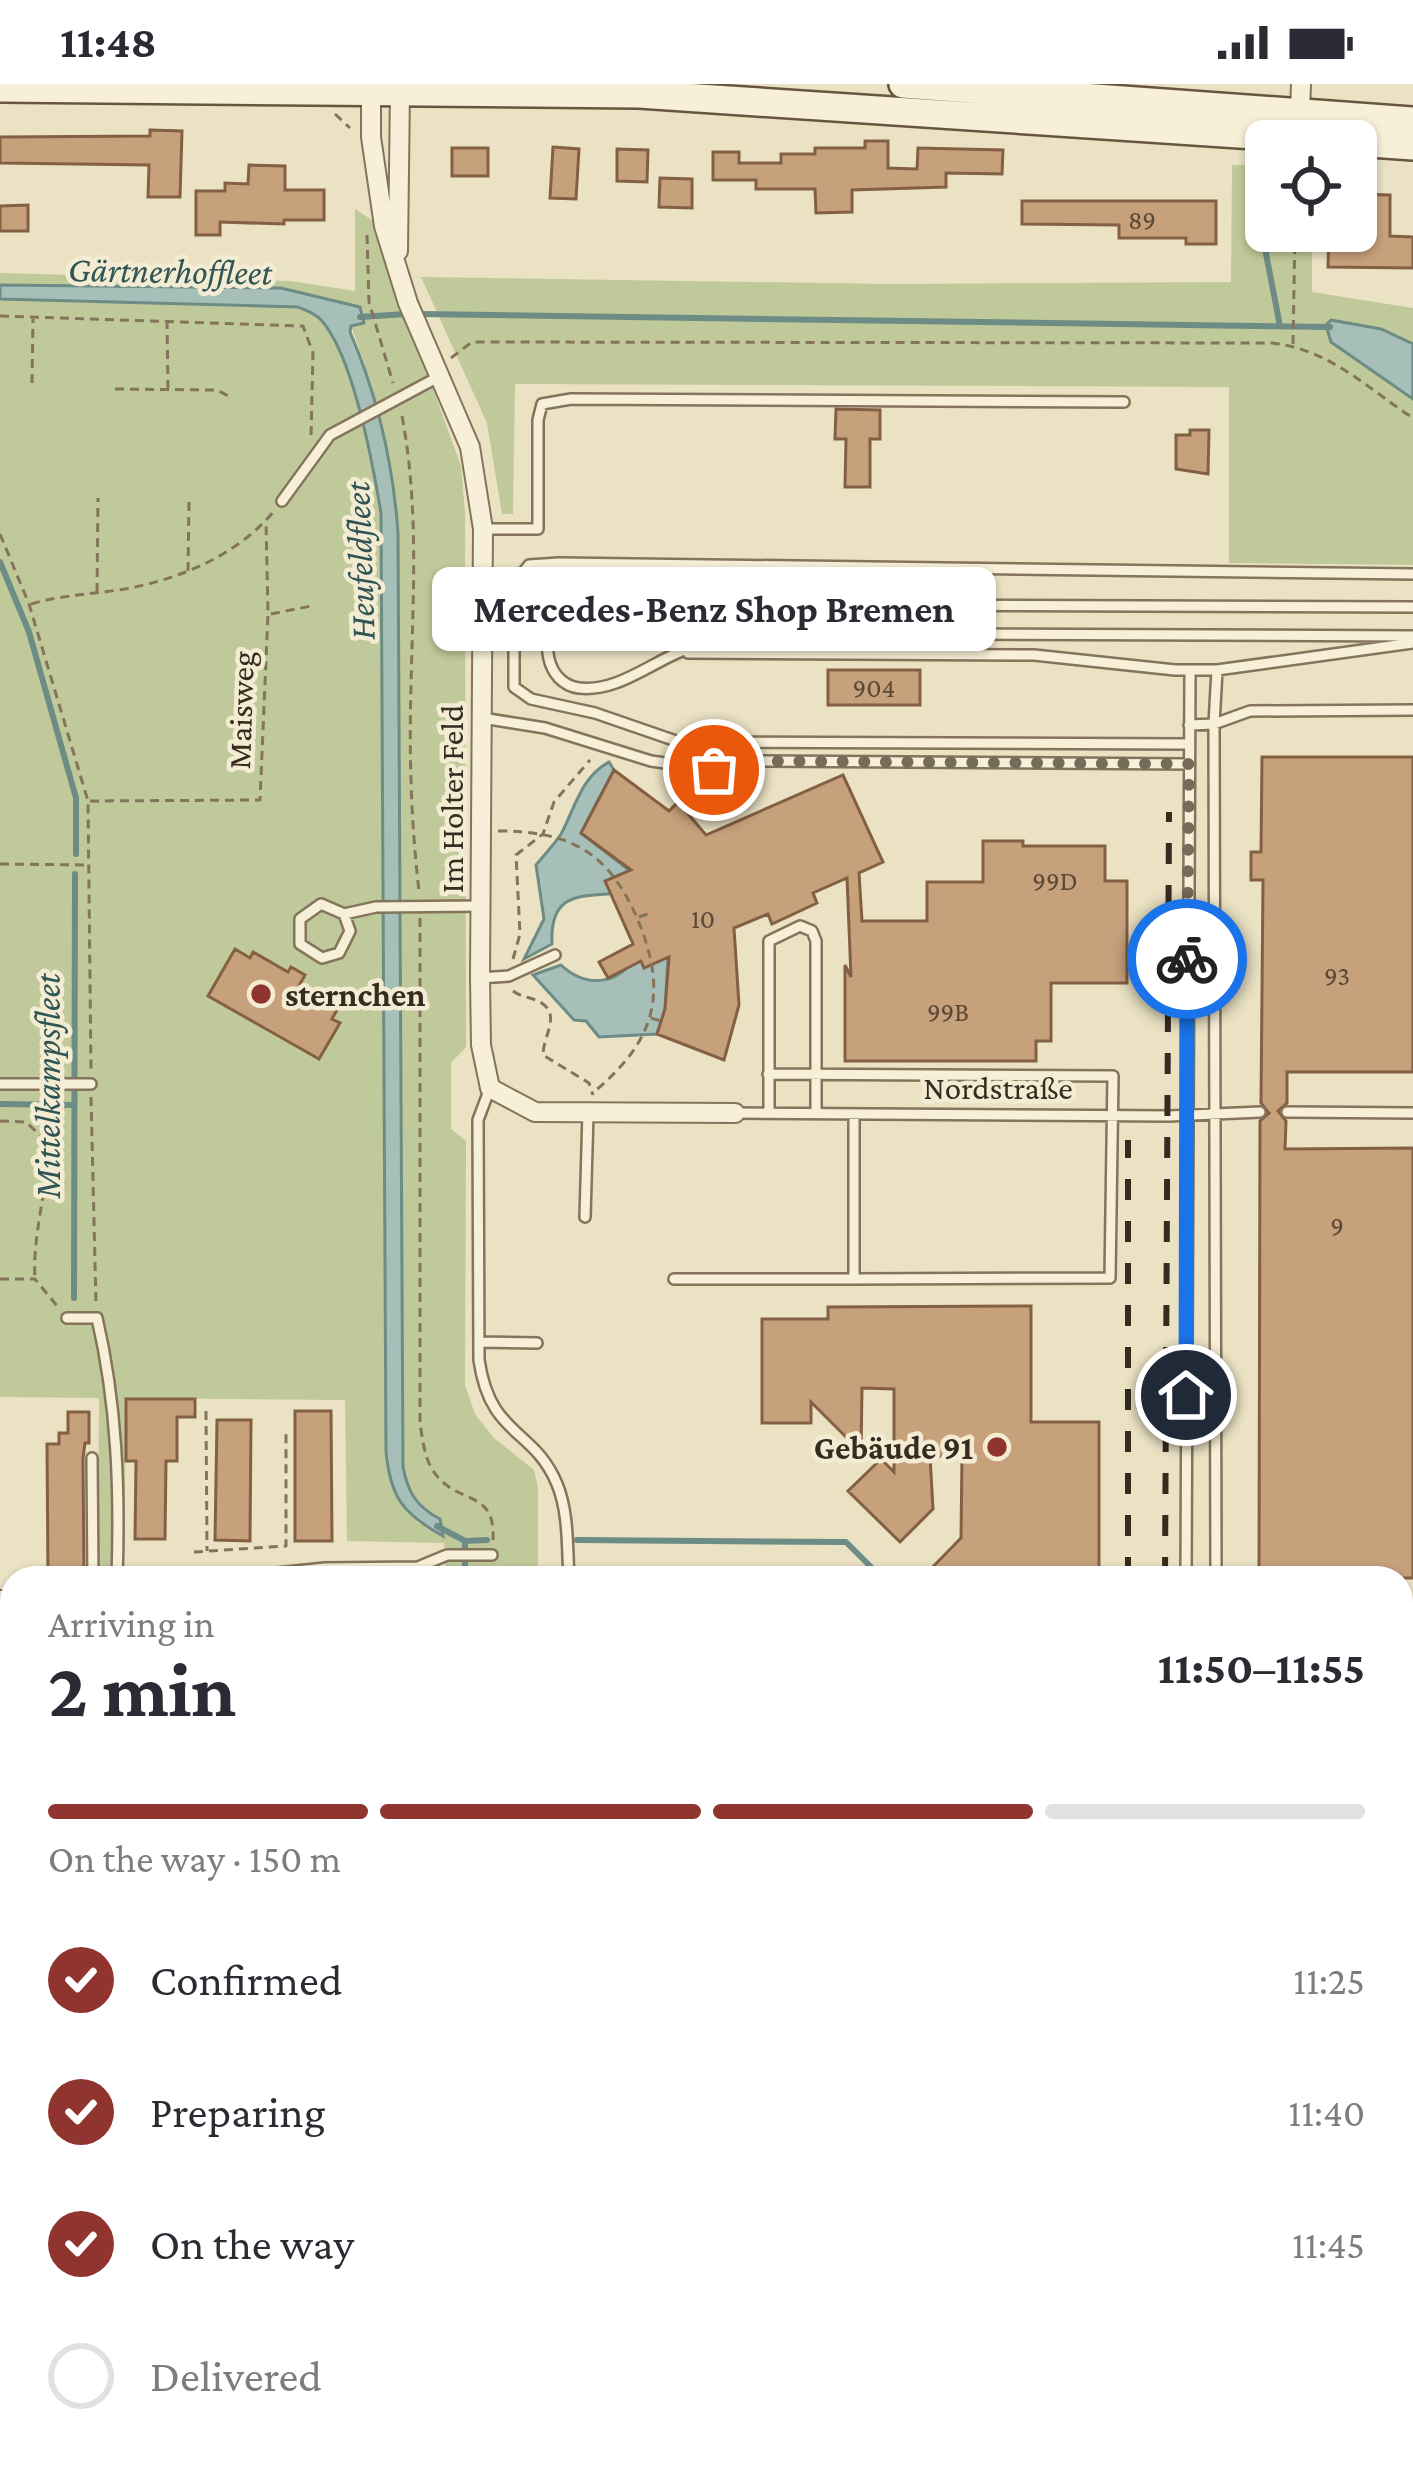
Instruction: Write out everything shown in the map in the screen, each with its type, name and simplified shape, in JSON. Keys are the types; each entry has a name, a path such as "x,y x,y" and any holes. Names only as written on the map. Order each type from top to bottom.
{"main road":[{"path":"903,84 1011,87 1413,122"},
{"path":"0,88 400,87 639,94 1245,134"},
{"path":"1377,143 1413,146"}],"street":[{"path":"1300,113 1301,84"},
{"name":"Im Holter Feld","path":"371,87 376,185 398,273 470,447 483,529 480,978 481,1045 490,1088"},
{"name":"Im Holter Feld","path":"398,273 400,87"},
{"path":"490,1088 536,1112 735,1113"}],"lane":[{"path":"282,501 330,435 442,375"},
{"path":"483,529 538,529 542,404 571,399 1124,402"},
{"path":"1189,744 679,742 595,713 531,699 514,687 514,584 529,565 559,563 1413,574"},
{"path":"1413,608 597,604 578,606 560,616 548,647 552,671 561,682 573,688 600,689 714,639 790,631 1413,640"},
{"path":"677,653 1034,655 1217,670 1413,640"},
{"path":"1186,1566 1190,670"},
{"path":"1216,1566 1217,670"},
{"path":"1190,725 1214,724 1250,711 1413,710"},
{"path":"482,718 545,728 651,761 714,770 757,761 1189,764"},
{"path":"344,914 350,931 339,953 322,958 300,944 297,927 305,912 321,904 344,914 376,907 481,906"},
{"path":"769,1113 769,941 800,926 812,931 816,941 815,1113"},
{"path":"480,978 508,976 555,956"},
{"path":"674,1279 1110,1278 1113,1076 768,1074"},
{"path":"0,1084 86,1084"},
{"path":"490,1088 478,1120 479,1342 487,1398 499,1419 540,1457 557,1484 566,1520 568,1566"},
{"name":"Nordstraße","path":"735,1113 1261,1112"},
{"path":"1287,1112 1413,1113"},
{"path":"585,1217 588,1113"},
{"path":"854,1114 854,1279"},
{"path":"1186,1258 1215,1258"},
{"path":"67,1318 97,1318 111,1378 117,1566"},
{"path":"479,1342 537,1343"},
{"path":"92,1459 93,1566"},
{"path":"421,1566 447,1556 490,1555"}],"path":[{"path":"1293,345 1294,252"},
{"path":"368,302 398,398 412,470 416,524 410,692 420,1424 434,1474 487,1507 494,1518 490,1555"},
{"path":"0,316 303,326 313,353 310,457"},
{"path":"32,383 33,317"},
{"path":"167,320 168,389"},
{"path":"442,375 452,356 472,342 1079,340 1293,345 1352,373 1413,418"},
{"path":"115,389 217,390 230,397"},
{"path":"97,592 98,498"},
{"path":"29,604 128,589 188,571 230,550 282,501"},
{"path":"188,571 189,502"},
{"name":"Maisweg","path":"88,801 260,800 268,614 266,521"},
{"path":"0,534 29,604 88,801 86,1084 97,1318"},
{"path":"268,614 310,606"},
{"path":"594,1092 589,1082 543,1055 552,1020 549,1009 538,1000 519,997 511,990 508,976 520,934 516,855 543,834 554,802 601,744"},
{"path":"481,831 553,836 598,859 626,892 652,952 655,986 640,1041 616,1074 594,1092 588,1113"},
{"path":"598,859 606,850"},
{"path":"0,864 89,865"},
{"path":"637,918 648,914"},
{"path":"649,1017 661,1021"},
{"path":"0,1121 26,1122 47,1142 49,1178 33,1249 35,1279 67,1318"},
{"path":"0,1279 35,1279"},
{"path":"206,1411 207,1551"},
{"path":"194,1552 286,1546 286,1434"}],"green space":[{"path":"1232,165 1245,165 1245,252 1312,252 1312,292 1413,308 1413,344 1381,329 1331,320 1382,375 1413,399 1413,565 1229,563 1229,387 515,384 513,514 502,514 487,423 421,277 889,284 1231,282"},
{"path":"355,209 372,220 461,466 466,1047 451,1063 451,1129 466,1141 465,1385 475,1414 494,1438 534,1470 538,1566 445,1566 444,1543 347,1541 345,1400 126,1398 124,1566 98,1566 99,1398 0,1397 0,299 298,307 322,321 344,360 381,513 386,1451 417,1522 442,1535 440,1519 415,1498 403,1467 398,533 380,417 343,306 281,288 0,285 0,273 291,281 355,291"}],"water":[{"path":"0,285 281,288 360,307 364,323 351,326 350,332 383,430 398,533 403,1467 415,1498 440,1519 443,1536 401,1502 391,1481 386,1451 381,513 344,360 322,321 298,307 0,299"},
{"path":"1331,320 1381,329 1413,344 1413,399 1331,342 1326,325"},
{"path":"609,762 614,770 581,833 629,870 626,892 574,898 564,904 553,925 552,944 524,959 544,919 536,865 561,834 585,785"},
{"path":"637,954 668,958 665,1009 657,1034 599,1037 586,1021 574,1020 533,975 561,965 581,978 602,980 622,972"}],"building":[{"path":"150,130 182,131 180,197 148,197 149,165 0,163 0,137 150,136"},
{"path":"865,141 888,141 888,168 917,169 918,148 1003,150 1002,174 946,173 946,187 852,190 852,212 816,213 815,189 756,189 756,180 713,180 713,152 739,152 739,163 781,163 781,154 865,148"},
{"path":"553,147 579,149 576,199 550,198"},
{"path":"452,148 488,148 488,176 452,176"},
{"path":"617,149 648,150 647,182 617,181"},
{"path":"249,165 285,166 285,190 324,190 324,220 220,222 220,235 196,235 196,191 225,191 225,183 248,184"},
{"path":"660,178 692,179 692,208 659,207"},
{"path":"1377,195 1390,195 1390,236 1413,237 1413,268 1328,267 1328,252 1377,252"},
{"path":"1022,201 1216,201 1216,244 1186,244 1186,238 1119,238 1119,225 1022,224"},
{"path":"28,205 28,231 0,231 0,206"},
{"path":"836,409 880,410 880,439 870,439 870,487 845,487 846,439 835,439"},
{"path":"1190,430 1209,430 1208,474 1176,469 1176,435 1190,435"},
{"path":"828,670 920,670 920,705 828,705"},
{"path":"1262,757 1413,757 1413,1072 1287,1072 1287,1103 1278,1111 1286,1121 1285,1149 1413,1148 1413,1566 1259,1566 1260,1121 1269,1113 1261,1103 1263,880 1251,880 1251,852 1261,852"},
{"path":"614,770 669,811 678,802 706,835 843,775 883,862 859,873 862,921 927,921 927,882 983,882 983,841 1105,846 1105,881 1127,881 1127,983 1051,983 1051,1041 1036,1041 1036,1061 845,1061 845,965 851,977 847,878 813,893 817,903 772,924 768,914 734,928 739,1005 724,1060 657,1034 665,1009 669,957 644,968 641,961 608,978 599,962 633,944 605,881 631,870 581,833"},
{"path":"235,949 250,958 253,952 288,972 291,967 305,975 300,984 339,1006 332,1019 340,1023 319,1059 208,996"},
{"name":"Gebäude 91","path":"1031,1306 1031,1422 1099,1422 1099,1566 934,1566 961,1538 962,1456 930,1456 933,1509 900,1542 848,1491 881,1459 894,1472 894,1389 862,1388 861,1452 811,1402 811,1423 762,1423 762,1319 828,1319 828,1307"},
{"path":"126,1399 195,1399 195,1417 177,1417 177,1461 166,1461 165,1539 135,1539 136,1461 126,1461"},
{"path":"295,1411 331,1411 332,1541 295,1541"},
{"path":"68,1412 89,1412 89,1443 85,1443 83,1458 84,1566 48,1566 47,1444 59,1444 59,1433 68,1433"},
{"path":"217,1420 251,1420 250,1541 215,1540"}],"waterway":[{"path":"1266,252 1280,326"},
{"name":"Heufeldfleet","path":"360,317 406,314"},
{"name":"Heufeldfleet","path":"420,314 1330,327"},
{"name":"Mittelkampsfleet","path":"0,562 29,632 76,798 76,854"},
{"name":"Mittelkampsfleet","path":"74,1298 75,874"},
{"path":"0,1104 72,1105"},
{"name":"Heufeldfleet","path":"437,1526 465,1541 487,1540"},
{"path":"577,1540 846,1542 870,1566"},
{"name":"Heufeldfleet","path":"465,1541 465,1566"}],"railway":[{"path":"1165,1566 1169,812"},
{"path":"1128,1140 1128,1566"}],"way so far":[{"path":"714,770 757,761 1189,764 1187,959"}],"place":[{"name":"Mercedes-Benz Shop Bremen","path":"714,770"},
{"name":"sternchen","path":"261,994"},
{"name":"Gebäude 91","path":"997,1447"}],"route":[{"path":"1186,1395 1187,959"}],"water label":[{"name":"Gärtnerhoffleet","path":"170,270"}]}
